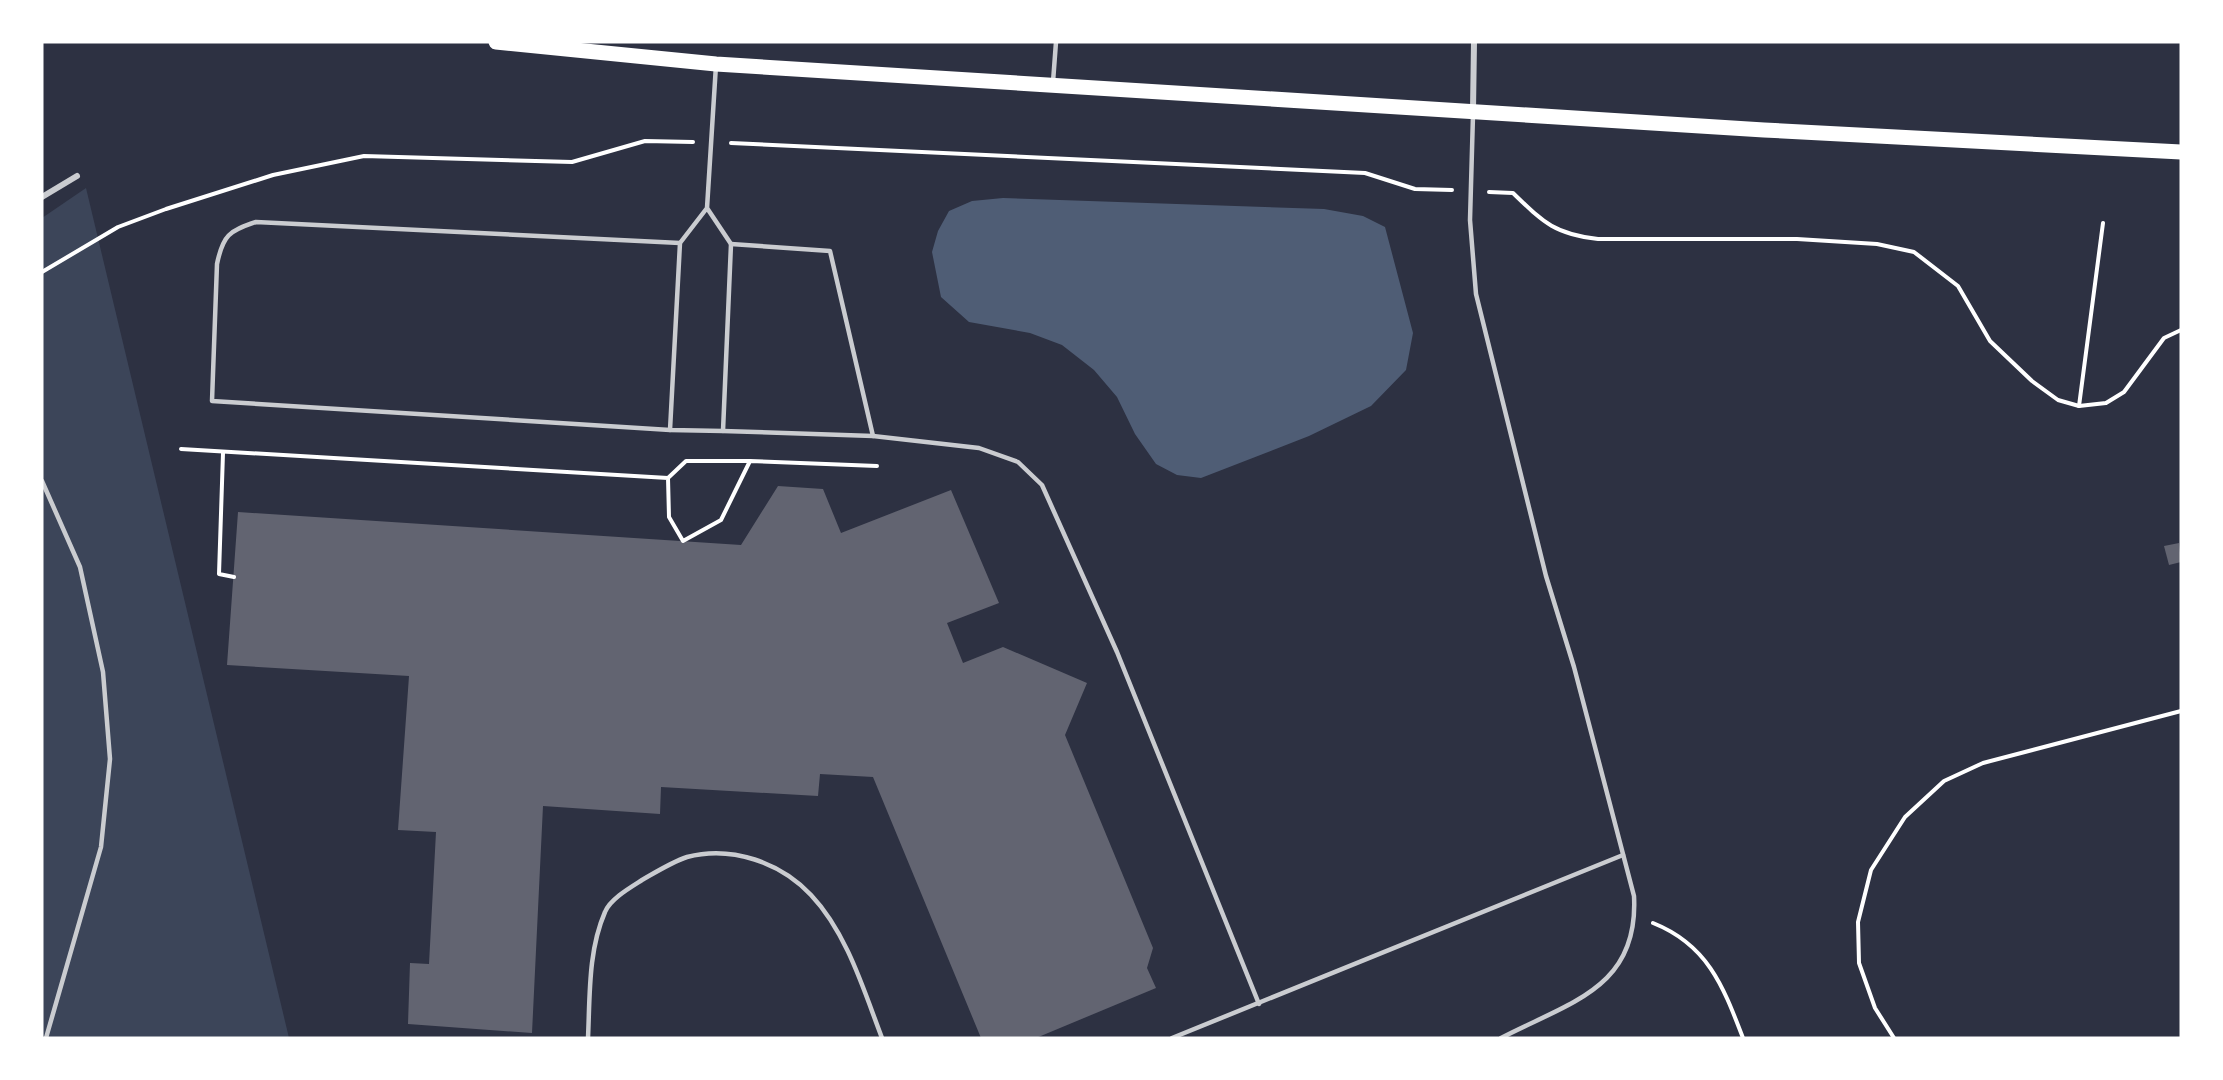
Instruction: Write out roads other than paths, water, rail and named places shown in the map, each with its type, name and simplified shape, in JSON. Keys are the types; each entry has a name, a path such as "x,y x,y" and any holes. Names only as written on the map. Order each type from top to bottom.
{"main road":[{"path":"496,42 716,63 1473,111 2181,152"}],"street":[{"path":"1473,111 1474,42"},
{"path":"42,197 77,176"}],"lane":[{"path":"1053,85 1056,42"},
{"path":"670,430 680,243 707,208 716,63"},
{"path":"1473,111 1473,191 1470,220 1476,294 1546,576 1574,667 1634,896 1635,915 1630,940 1622,961 1600,986 1501,1038"},
{"path":"707,208 731,244 723,431"},
{"path":"680,243 256,222 234,230 221,243 217,264 212,401 670,430 873,436 979,448 1018,462 1042,485 1117,652 1259,1004"},
{"path":"731,244 830,251 873,436"},
{"path":"42,481 80,567 103,672 110,759 101,847 46,1038"},
{"path":"588,1038 590,977 596,942 606,909 630,887 656,871 687,857 717,853 758,860 787,873 813,897 836,930 864,991 882,1038"},
{"path":"1172,1038 1623,855"}]}
